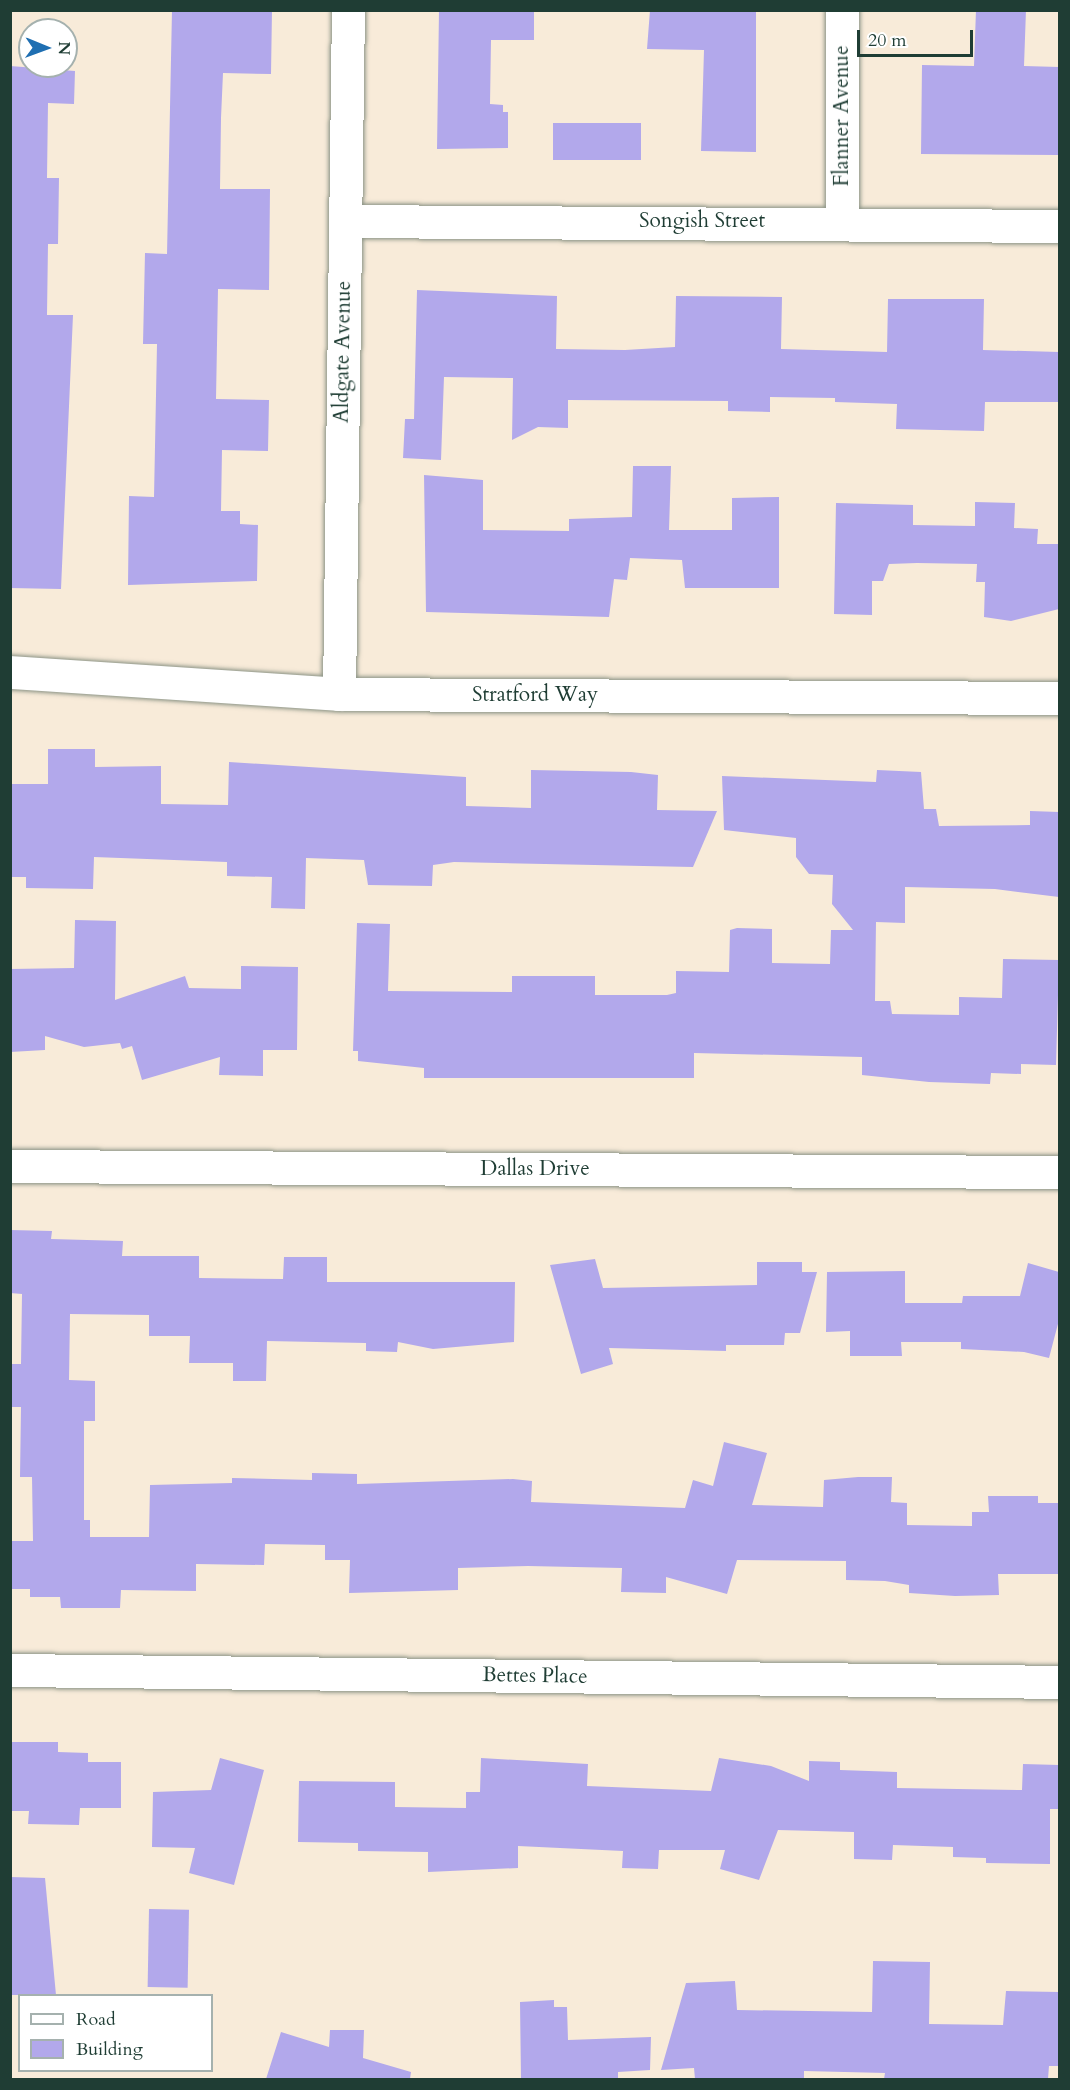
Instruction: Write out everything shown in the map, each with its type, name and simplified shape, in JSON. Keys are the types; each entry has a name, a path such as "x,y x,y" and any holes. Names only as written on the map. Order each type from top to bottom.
{"street":[{"name":"Aldgate Avenue","path":"339,694 348,10"},
{"name":"Flanner Avenue","path":"842,10 842,221"},
{"name":"Songish Street","path":"345,221 842,221 1059,226"},
{"name":"Stratford Way","path":"10,672 339,694 1059,698"},
{"name":"Dallas Drive","path":"10,1166 1059,1172"},
{"name":"Bettes Place","path":"10,1670 1059,1682"}],"building":[{"path":"172,10 272,10 271,74 223,73 221,118 220,189 270,189 269,290 218,289 216,399 269,400 268,451 222,450 221,511 240,511 240,524 258,525 257,581 128,585 129,496 154,497 157,344 143,344 145,253 167,254"},
{"path":"439,10 534,10 534,40 491,40 490,104 503,105 503,112 508,112 508,148 437,149"},
{"path":"650,10 756,10 756,152 701,151 704,50 647,49"},
{"path":"976,10 1026,10 1024,66 1059,67 1059,155 921,154 922,65 974,66"},
{"path":"10,66 18,67 18,78 75,78 74,104 48,103 47,178 59,178 58,244 48,244 47,315 73,315 61,589 10,588"},
{"path":"553,123 641,123 641,160 553,160"},
{"path":"417,290 557,296 556,349 625,350 675,347 676,296 782,297 781,349 887,352 888,299 984,299 983,350 1059,352 1059,402 985,402 984,431 896,429 897,404 835,402 835,398 770,397 770,412 728,411 728,401 568,400 568,428 538,427 512,440 513,378 444,377 441,460 403,458 405,419 414,419"},
{"path":"633,466 671,466 669,530 732,530 732,498 779,497 779,588 685,588 682,560 630,558 627,580 614,579 609,617 426,612 424,475 483,480 483,530 569,531 569,519 632,517"},
{"path":"975,502 1015,503 1014,528 1038,529 1037,544 1059,544 1059,609 1011,621 984,617 985,582 976,582 977,564 917,563 889,564 883,581 872,581 872,615 834,614 836,503 913,505 913,525 975,526"},
{"path":"48,749 95,749 95,767 161,766 161,804 228,805 229,762 466,777 466,806 531,808 531,770 631,772 658,775 657,810 717,811 693,867 454,862 433,865 432,886 368,885 364,860 306,858 305,909 271,908 272,877 227,876 227,862 94,857 93,889 26,888 26,877 10,877 10,784 48,784"},
{"path":"877,770 921,772 924,809 936,809 939,826 1030,825 1030,811 1059,812 1059,897 995,889 905,887 905,923 876,922 875,1001 890,1001 892,1014 959,1015 959,997 1002,998 1003,959 1059,960 1056,1065 1021,1064 1021,1074 991,1073 990,1084 929,1082 862,1075 862,1057 694,1053 694,1078 424,1078 424,1068 358,1061 358,1051 353,1051 357,923 390,924 388,991 512,992 512,976 595,976 595,995 667,995 676,993 676,971 729,972 730,930 737,928 772,929 772,963 830,964 831,930 853,930 832,904 833,875 809,874 796,857 796,838 724,830 722,776 876,782"},
{"path":"75,920 116,921 115,1000 185,976 189,988 241,989 241,966 298,967 297,1050 263,1050 263,1076 219,1075 220,1057 142,1080 132,1046 122,1049 120,1043 84,1047 45,1036 45,1050 10,1052 10,969 74,968"},
{"path":"10,1230 52,1231 51,1239 123,1241 122,1256 199,1256 199,1278 283,1279 284,1257 327,1257 327,1282 515,1282 514,1342 433,1349 398,1342 397,1352 366,1351 366,1343 267,1341 266,1381 233,1381 233,1363 189,1363 190,1336 149,1336 149,1315 70,1314 69,1380 95,1381 95,1421 84,1421 84,1520 90,1520 90,1537 149,1537 150,1485 232,1483 232,1478 312,1480 312,1473 357,1474 357,1484 513,1479 532,1481 531,1502 685,1508 693,1480 713,1486 724,1442 767,1453 752,1505 823,1507 824,1480 858,1477 892,1477 891,1502 907,1503 907,1525 972,1526 972,1512 989,1512 988,1496 1038,1496 1038,1503 1059,1503 1059,1574 998,1574 999,1595 955,1596 909,1593 909,1585 885,1581 846,1580 846,1561 737,1560 727,1594 666,1577 666,1593 621,1592 622,1568 528,1566 458,1568 458,1590 349,1593 350,1560 325,1560 325,1545 265,1544 264,1565 196,1564 196,1591 121,1590 120,1608 61,1608 60,1597 30,1597 30,1589 10,1589 10,1541 33,1541 32,1477 20,1477 21,1407 10,1407 10,1364 21,1364 22,1294 10,1293"},
{"path":"595,1259 603,1288 757,1285 757,1262 802,1262 802,1272 817,1272 800,1333 785,1333 784,1345 726,1345 726,1351 609,1348 613,1364 581,1374 550,1265"},
{"path":"1028,1263 1059,1272 1059,1320 1049,1358 1024,1352 961,1349 961,1342 901,1342 902,1356 850,1356 850,1331 826,1332 827,1272 905,1271 905,1303 962,1303 963,1296 1020,1296"},
{"path":"10,1742 58,1742 58,1752 88,1753 88,1762 121,1762 121,1808 80,1808 79,1825 28,1824 29,1811 10,1811"},
{"path":"220,1758 264,1770 234,1885 189,1873 195,1848 152,1847 153,1792 211,1790"},
{"path":"481,1758 588,1764 587,1786 711,1791 719,1758 771,1766 809,1781 809,1761 840,1762 840,1770 897,1772 897,1788 1022,1790 1023,1764 1059,1765 1059,1809 1050,1809 1050,1864 986,1863 986,1858 953,1857 953,1847 893,1845 892,1860 854,1859 854,1832 778,1830 759,1880 720,1869 725,1850 659,1850 658,1869 622,1868 623,1851 518,1846 518,1868 428,1872 428,1852 358,1851 358,1843 298,1842 299,1781 395,1782 395,1807 466,1808 466,1792 480,1792"},
{"path":"10,1877 45,1878 56,1994 10,1995"},
{"path":"149,1909 189,1910 188,1988 148,1987"},
{"path":"873,1961 930,1962 929,2024 1003,2025 1006,1991 1059,1992 1059,2066 1049,2066 1048,2079 884,2079 885,2073 804,2071 804,2079 695,2079 694,2068 661,2070 686,1983 735,1981 737,2010 872,2012"},
{"path":"554,2000 554,2007 567,2007 568,2040 651,2037 650,2070 618,2072 618,2079 521,2079 520,2002"},
{"path":"330,2030 364,2030 363,2058 411,2072 410,2079 266,2079 281,2032 329,2047"}]}
